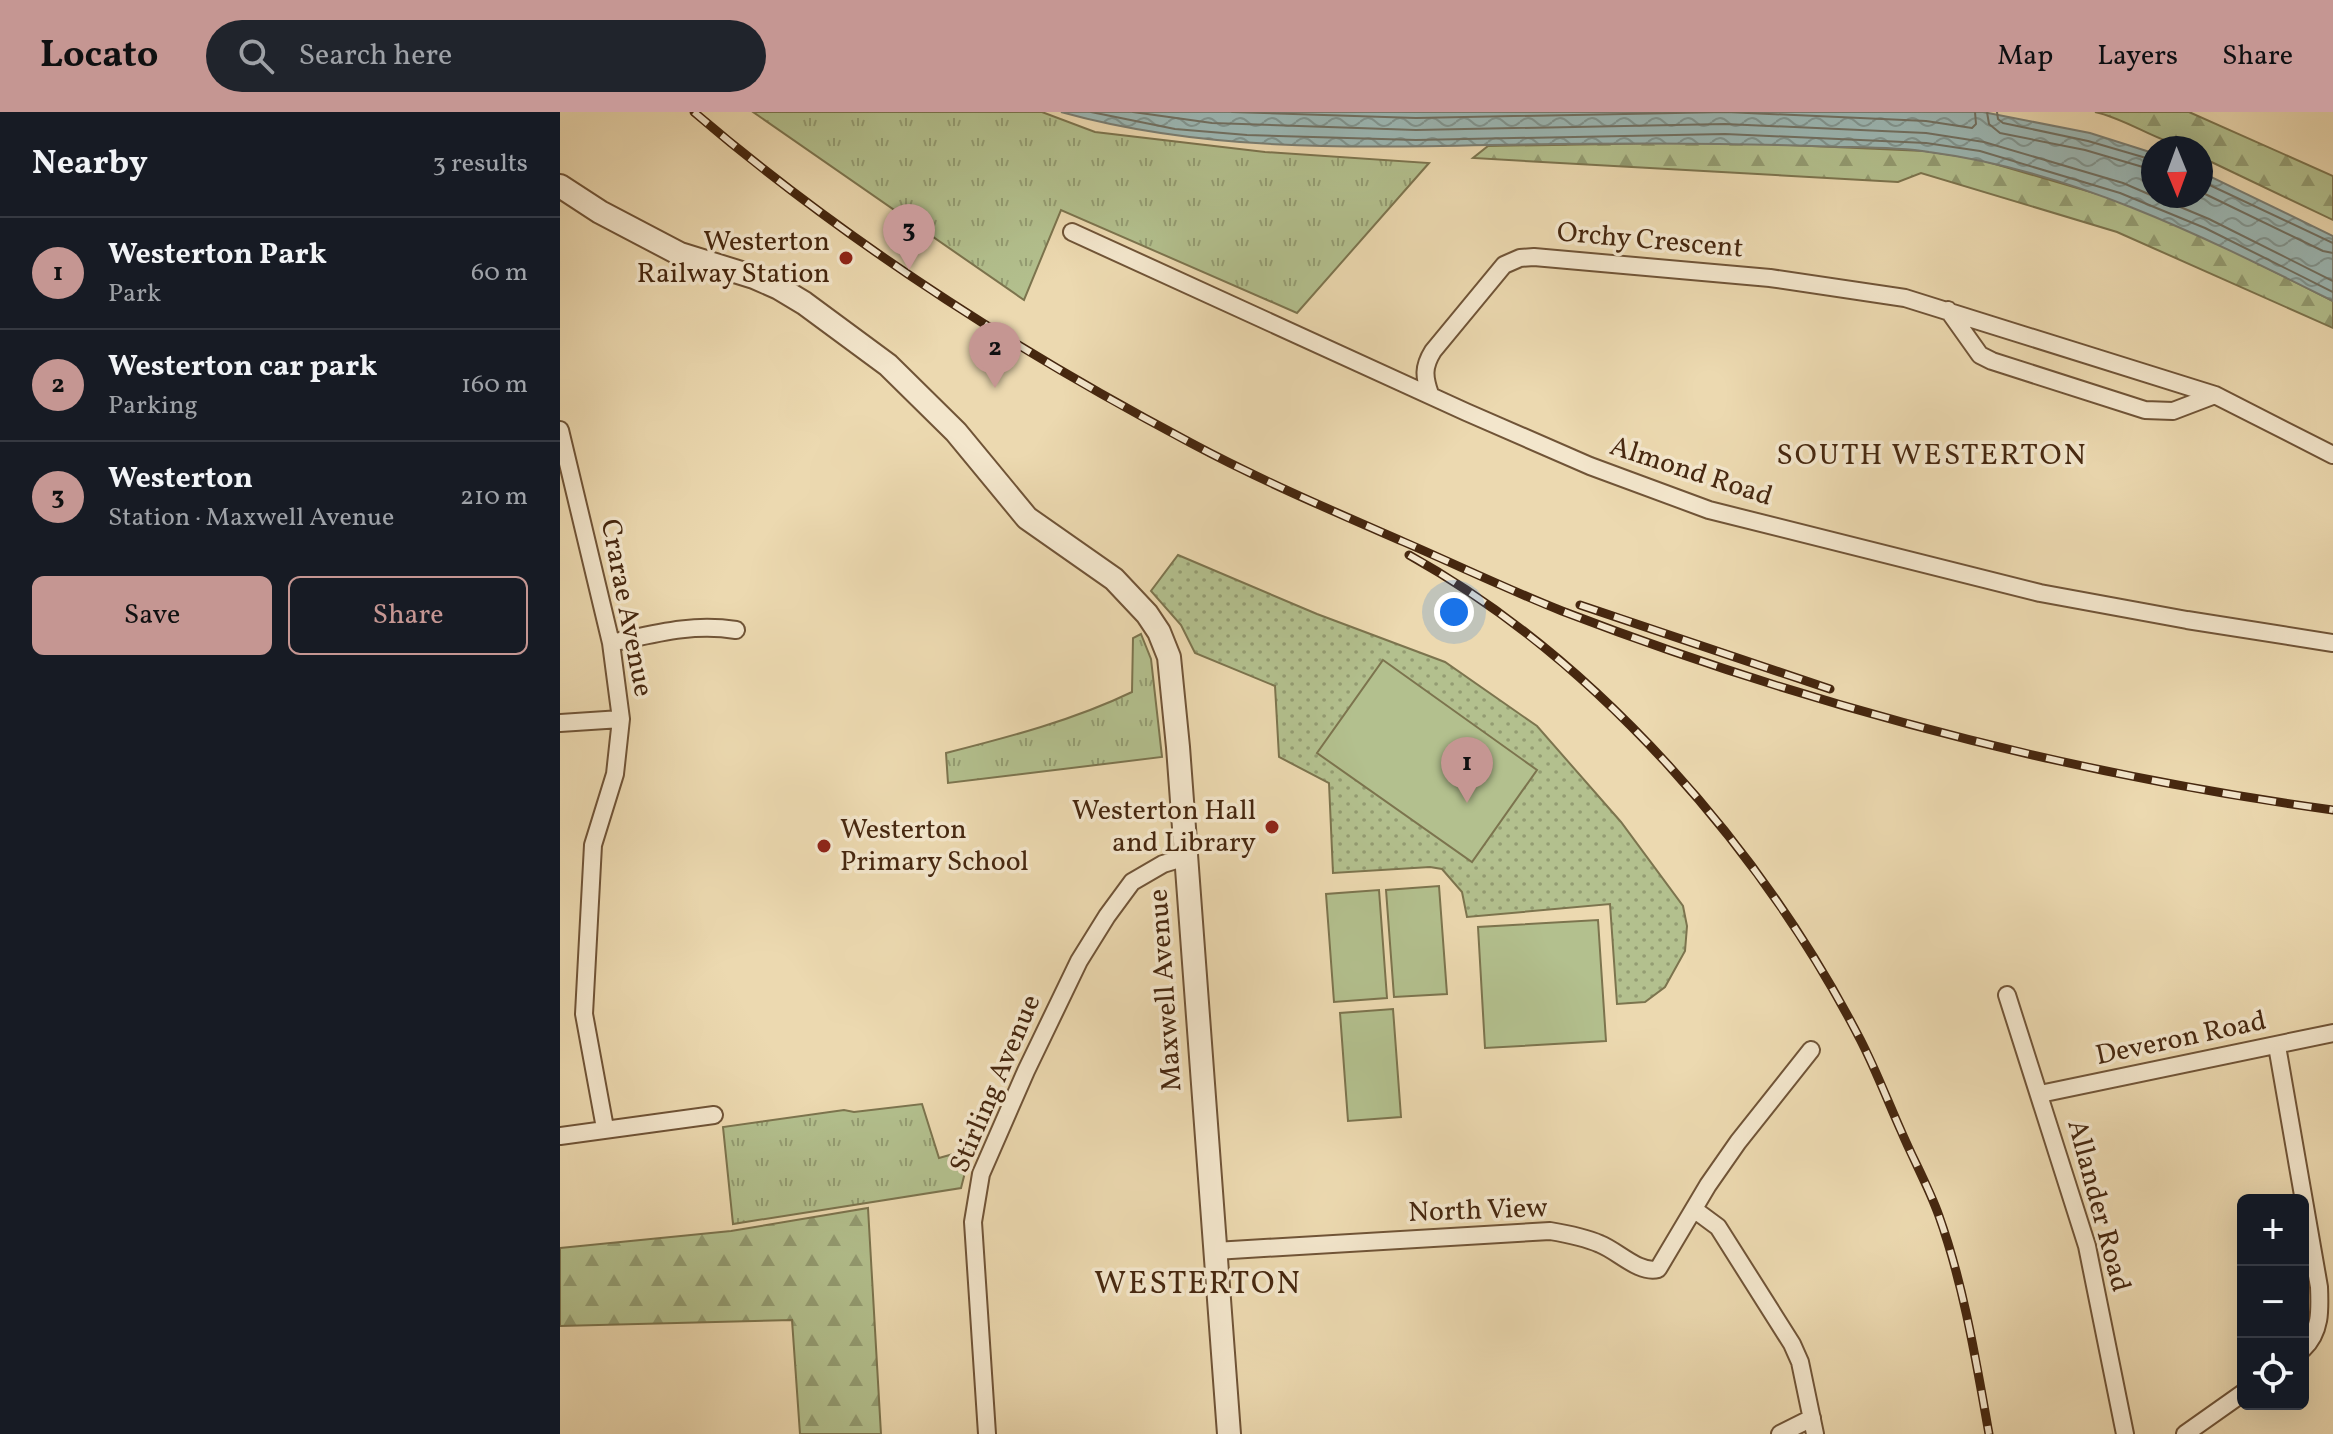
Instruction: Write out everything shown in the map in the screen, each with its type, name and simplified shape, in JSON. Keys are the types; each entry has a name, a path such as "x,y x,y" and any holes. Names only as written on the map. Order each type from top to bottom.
{"street":[{"name":"Maxwell Avenue","path":"560,186 600,212 680,254 779,288 847,333 888,365 956,432 1027,518 1114,579 1133,597 1159,632 1169,657 1229,1434"},
{"name":"Almond Road","path":"1072,232 1590,466 1709,510 2040,593 2333,643"},
{"name":"Orchy Crescent","path":"1430,394 1426,362 1504,265 1520,258 1770,278 1882,294 1948,310 2215,395 2333,455"},
{"path":"1948,310 1980,355 2145,410 2173,411 2215,395"},
{"name":"Crarae Avenue","path":"560,430 611,643 621,719 615,774 593,845 584,1014 605,1128"},
{"path":"611,643 688,627 736,630"},
{"path":"560,723 621,719"},
{"name":"Stirling Avenue","path":"987,1434 973,1222 981,1174 1026,1071 1073,975 1107,916 1132,882 1163,864 1186,857"},
{"name":"Allander Road","path":"2007,995 2087,1246 2125,1434"},
{"name":"Deveron Road","path":"2040,1094 2333,1033"},
{"path":"2277,1046 2319,1287 2320,1312 2316,1329 2309,1340"},
{"name":"North View","path":"1215,1251 1550,1231 1576,1235 1652,1271 1663,1264 1708,1185 1738,1142 1811,1050"},
{"path":"560,1136 714,1115"},
{"path":"1695,1210 1718,1227 1781,1323 1800,1362 1814,1426 1780,1434"},
{"path":"2185,1434 2237,1397"}],"green space":[{"path":"753,112 1042,112 1095,132 1265,152 1429,163 1297,313 1061,210 1024,300"},
{"path":"2095,112 2189,112 2333,176 2333,220 2213,163 2213,136 2154,136"},
{"path":"1725,142 1925,151 1978,159 2118,200 2201,235 2333,301 2333,328 2117,232 1921,173 1898,182 1473,158 1488,146"},
{"path":"1178,555 1317,614 1445,662 1537,726 1621,822 1683,906 1687,926 1685,951 1665,987 1645,1002 1617,1004 1610,904 1467,917 1462,892 1442,869 1430,867 1333,873 1329,783 1279,757 1275,686 1195,653 1181,625 1151,591"},
{"path":"1141,634 1151,659 1162,757 948,783 946,753 1064,719 1132,692 1133,638"},
{"path":"1383,660 1537,770 1472,862 1317,753"},
{"path":"1439,886 1447,994 1394,997 1386,890"},
{"path":"1379,890 1387,998 1334,1002 1326,894"},
{"path":"1598,920 1606,1041 1485,1048 1478,927"},
{"path":"1393,1009 1401,1117 1348,1121 1340,1013"},
{"path":"922,1104 939,1158 971,1149 961,1188 733,1224 723,1127 844,1110 854,1112"},
{"path":"868,1208 881,1434 800,1434 792,1320 560,1326 560,1248 731,1231"}],"water":[{"path":"1061,112 1983,112 2090,133 2141,149 2141,208 2213,208 2213,178 2333,236 2333,301 2187,231 2087,191 1983,161 1929,152 1692,143 1329,146 1221,140 1114,125"}],"railway":[{"path":"694,112 871,249 1060,370 1243,470 1522,595 1750,677 1942,733 2136,777 2333,810"},
{"path":"1409,555 1478,598 1545,648 1608,704 1668,765 1724,830 1775,898 1860,1039 1935,1206 1962,1296 1989,1434"},
{"path":"1580,605 1830,689"}],"place":[{"name":"Westerton Railway Station","path":"846,258"},
{"name":"Westerton","path":"909,270"},
{"name":"Westerton car park","path":"995,388"},
{"name":"Westerton Park","path":"1467,803"},
{"name":"Westerton Hall and Library","path":"1272,827"},
{"name":"Westerton Primary School","path":"824,846"}],"district":[{"name":"SOUTH WESTERTON","path":"1932,456"},
{"name":"WESTERTON","path":"1198,1285"}]}
